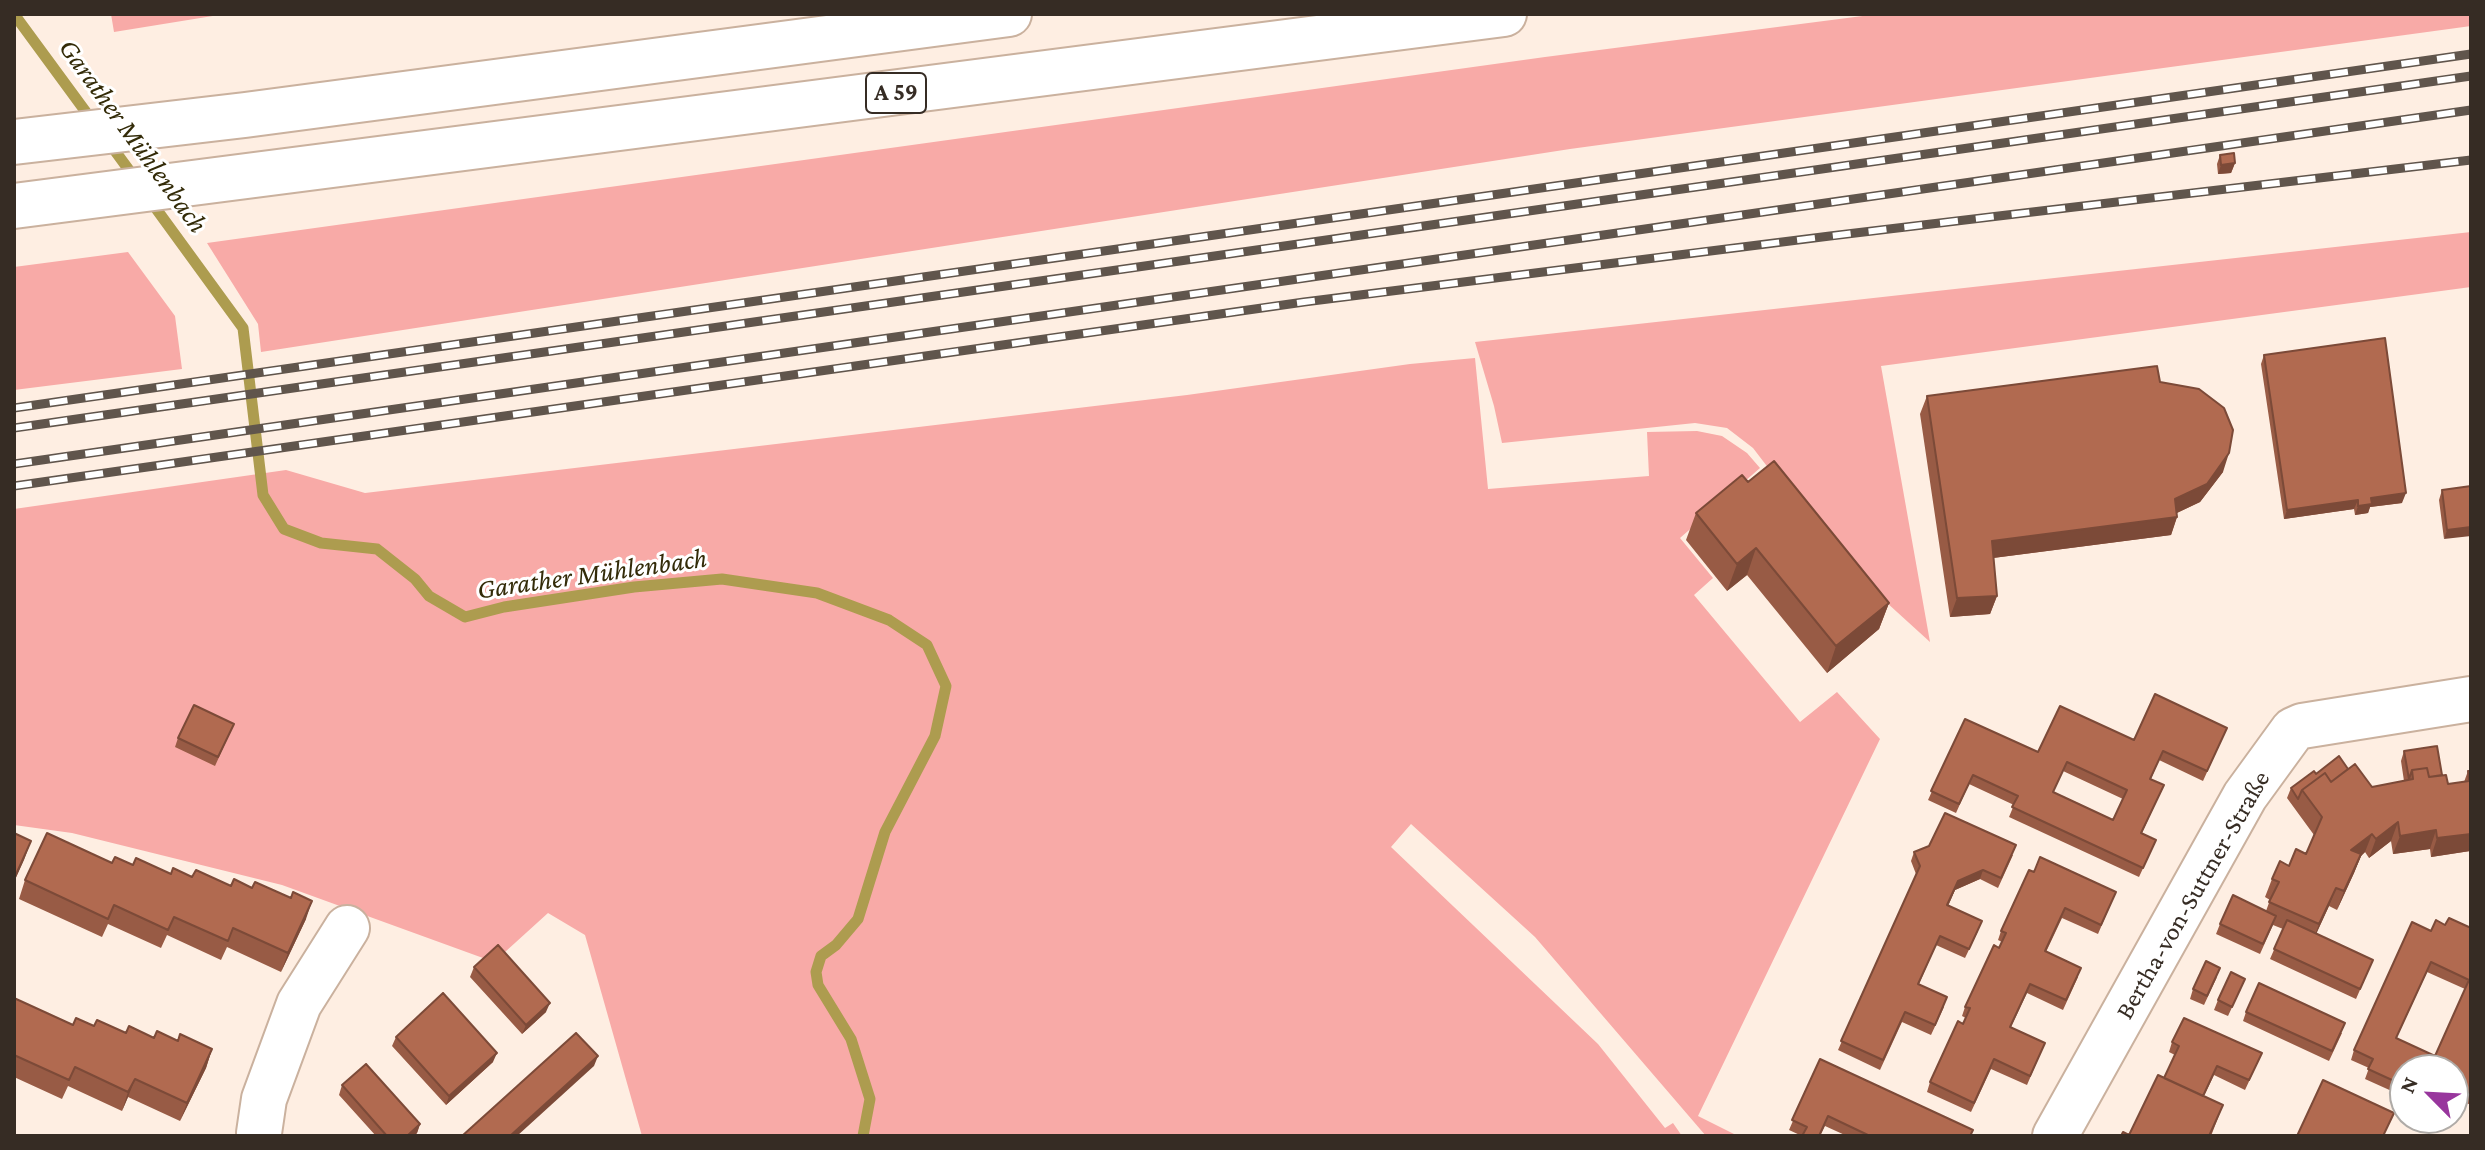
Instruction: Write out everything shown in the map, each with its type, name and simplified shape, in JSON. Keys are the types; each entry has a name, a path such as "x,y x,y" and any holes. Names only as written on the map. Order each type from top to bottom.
{"main road":[{"path":"16,142 245,115 1009,14"},
{"name":"A 59","path":"32,203 1504,14"},
{"name":"Bertha-von-Suttner-Straße","path":"2055,1136 2245,796 2293,730 2471,699"},
{"path":"267,1135 264,1099 299,1004 347,928"}],"shaded area":[{"path":"111,14 225,14 114,32"},
{"path":"1878,14 2471,14 2471,26 1570,149 261,352 258,324 207,243 1545,57"},
{"path":"2471,232 2471,287 1881,366 1930,642 1875,592 1786,491 1753,448 1727,428 1695,423 1502,443 1475,342"},
{"path":"128,252 175,316 182,369 14,390 14,267"},
{"path":"1475,358 1488,489 1649,476 1647,432 1697,431 1722,436 1747,453 1760,468 1680,538 1713,578 1694,595 1800,722 1837,692 1880,739 1698,1116 1738,1136 1706,1136 1535,937 1411,824 1391,847 1598,1044 1665,1128 1673,1123 1682,1136 642,1136 585,935 548,913 494,962 282,885 72,833 14,825 14,509 286,470 365,493"}],"building":[{"path":"2234,153 2235,163 2221,165 2220,155"},
{"path":"2385,338 2406,493 2371,498 2372,504 2358,506 2358,500 2287,510 2264,355"},
{"path":"2157,366 2160,382 2199,389 2224,408 2233,430 2229,453 2207,484 2175,499 2177,517 1992,541 1997,596 1957,598 1927,396"},
{"path":"1774,461 1889,603 1836,646 1756,548 1737,564 1696,513 1742,475 1748,482"},
{"path":"2471,486 2471,527 2447,530 2442,490"},
{"path":"2155,694 2227,728 2207,771 2163,751 2150,779 2164,785 2141,833 2156,840 2143,868 2012,807 2018,796 1973,775 1959,804 1931,791 1965,719 2038,752 2060,706 2134,740","holes":["2067,762 2127,790 2113,820 2053,792"]},
{"path":"194,705 234,724 218,757 178,738"},
{"path":"2437,746 2442,775 2429,777 2427,768 2412,770 2409,779 2404,751"},
{"path":"2339,756 2348,769 2331,782 2325,773 2302,790 2298,799 2291,788"},
{"path":"2355,764 2372,787 2413,779 2412,770 2427,768 2429,777 2446,775 2448,784 2469,781 2468,771 2471,771 2471,834 2437,838 2436,830 2400,836 2398,822 2376,839 2372,834 2351,850 2361,854 2344,891 2336,888 2319,924 2269,902 2279,882 2272,879 2280,861 2289,866 2296,849 2306,854 2322,817 2302,790 2325,773 2331,782"},
{"path":"1945,813 2016,845 2001,878 1983,870 1958,881 1947,905 1982,921 1969,949 1940,936 1918,984 1947,997 1935,1025 1905,1012 1883,1060 1841,1041 1920,866 1914,852 1929,846"},
{"path":"14,833 31,841 14,879"},
{"path":"47,833 112,863 115,857 133,865 136,858 171,874 173,868 192,877 196,870 231,886 234,879 252,888 255,882 291,898 293,892 312,901 288,953 233,928 228,941 174,917 168,930 114,905 108,919 25,880"},
{"path":"2040,857 2116,892 2101,925 2065,908 2045,951 2081,968 2066,1000 2030,984 2010,1027 2045,1043 2030,1076 1994,1059 1974,1103 1930,1082 1958,1021 1963,1024 1970,1008 1965,1007 1994,945 1999,948 2006,933 2001,931 2029,870 2034,872"},
{"path":"2233,895 2276,916 2263,944 2220,924"},
{"path":"2449,918 2471,928 2471,1094 2469,1054 2436,1054 2469,980 2431,962 2396,1038 2431,1054 2389,1054 2389,1079 2368,1069 2373,1059 2354,1050 2412,922 2431,931 2436,920 2445,925"},
{"path":"2287,920 2373,960 2360,989 2274,949"},
{"path":"498,945 550,1003 526,1025 474,967"},
{"path":"2206,961 2220,968 2207,996 2193,989"},
{"path":"2231,972 2245,979 2232,1007 2218,1000"},
{"path":"2259,983 2345,1023 2332,1051 2246,1012"},
{"path":"443,993 497,1053 449,1096 396,1037"},
{"path":"14,998 73,1025 76,1018 94,1026 97,1020 126,1033 129,1026 154,1038 157,1031 178,1041 180,1034 212,1049 187,1103 135,1079 128,1092 75,1067 69,1080 14,1055"},
{"path":"2184,1018 2262,1053 2249,1080 2217,1066 2203,1096 2164,1078 2179,1046 2172,1042"},
{"path":"576,1033 598,1056 510,1136 462,1136"},
{"path":"1820,1059 1973,1130 1970,1136 1870,1136 1828,1116 1819,1136 1802,1136 1807,1127 1792,1120"},
{"path":"366,1064 420,1124 407,1136 387,1136 342,1085"},
{"path":"2158,1075 2223,1105 2209,1136 2121,1136 2123,1132 2129,1135"},
{"path":"2323,1080 2389,1111 2389,1123 2383,1136 2297,1136"}],"waterway":[{"name":"Garather Mühlenbach","path":"14,14 94,123"},
{"name":"Garather Mühlenbach","path":"107,140 137,181"},
{"name":"Garather Mühlenbach","path":"149,199 243,328 263,495 284,529 321,543 377,549 415,579 429,596 465,617 504,607 634,587 722,579 817,593 889,620 927,645 946,686 935,736 885,832 858,919 836,945 821,956 816,972 818,985 851,1039 870,1099 863,1136"}],"railway":[{"path":"14,408 2471,54"},
{"path":"14,428 2471,76"},
{"path":"14,464 2471,110"},
{"path":"14,486 1304,302 2471,160"}]}
